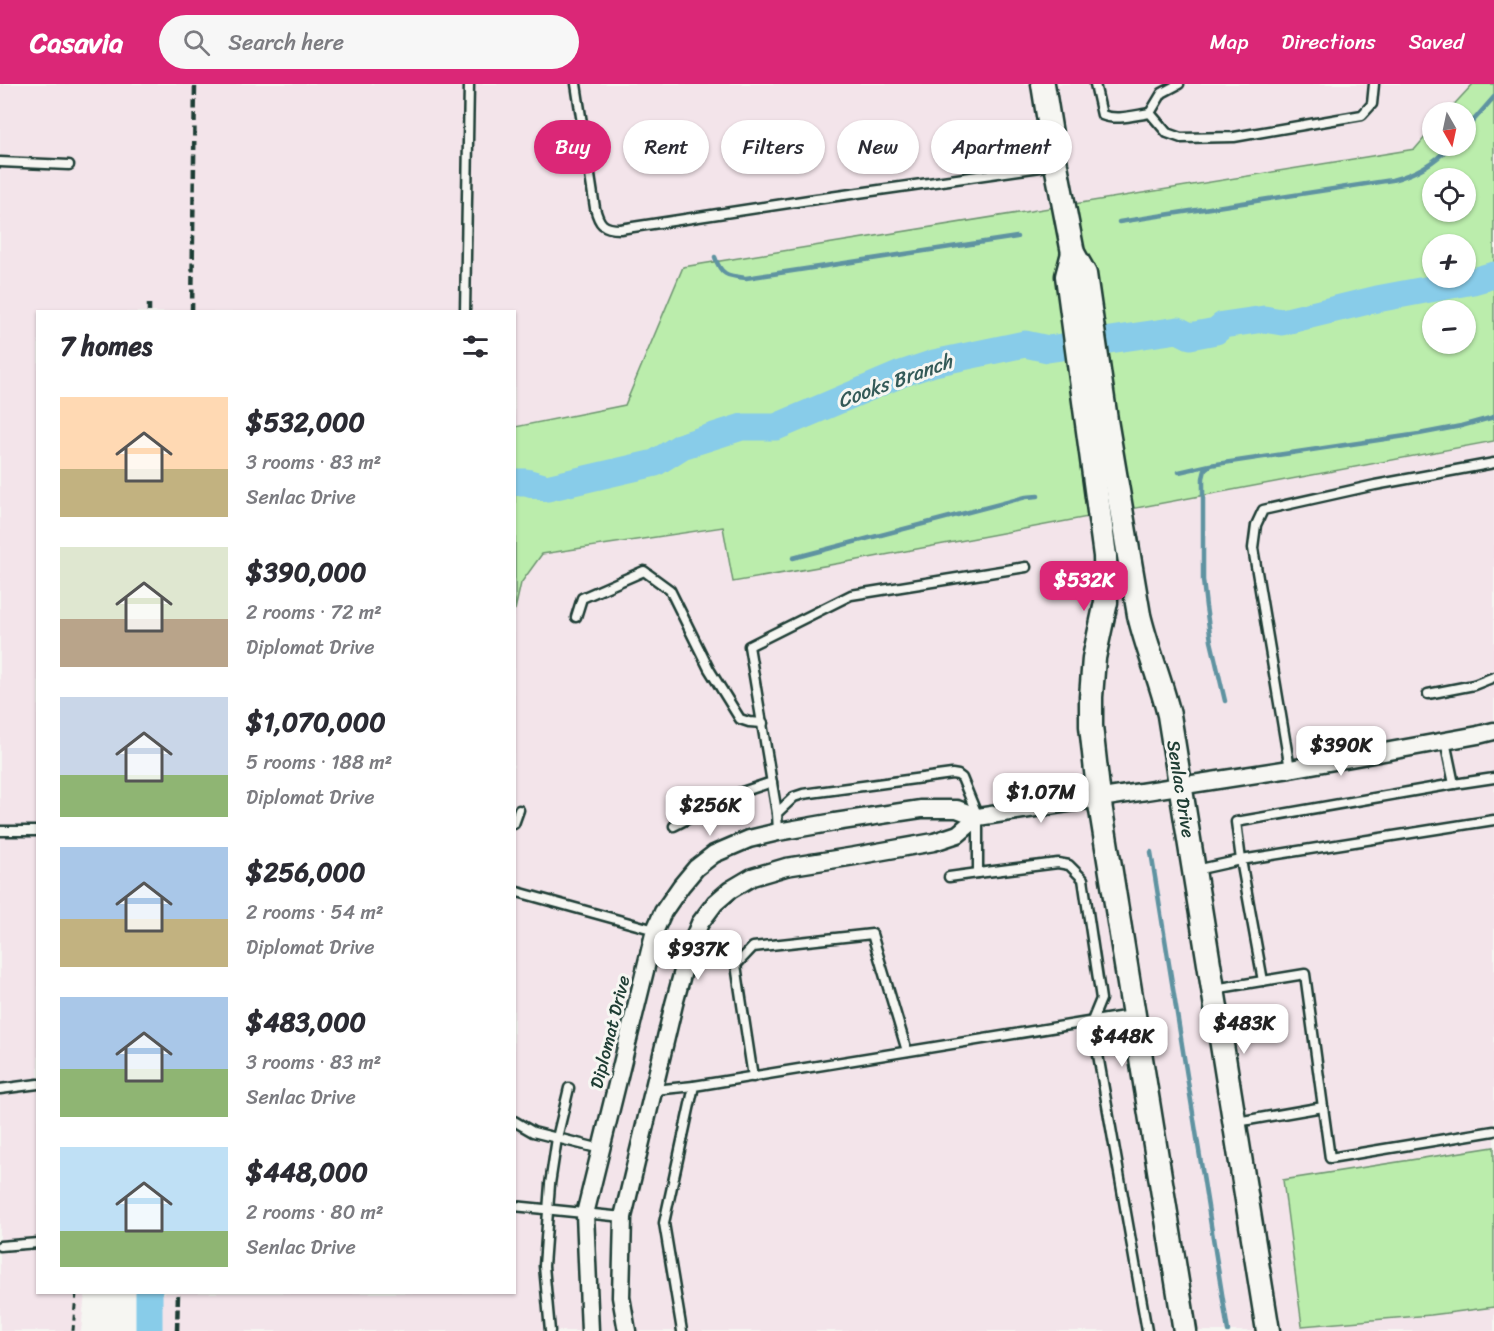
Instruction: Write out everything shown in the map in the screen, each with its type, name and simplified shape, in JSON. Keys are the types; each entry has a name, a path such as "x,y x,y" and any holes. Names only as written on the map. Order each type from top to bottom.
{"street":[{"name":"Senlac Drive","path":"1042,84 1048,120"},
{"name":"Senlac Drive","path":"1058,174 1073,253 1085,274 1105,556 1106,602 1094,658 1091,726 1099,798 1183,1331"},
{"name":"Senlac Drive","path":"1096,421 1143,631 1170,715 1268,1331"},
{"name":"Diplomat Drive","path":"590,1331 585,1214 655,930 663,912 681,886 696,868 714,854 749,838 921,809 957,809 978,817 1290,769 1478,735 1494,730"},
{"name":"Diplomat Drive","path":"627,1331 621,1297 623,1217 689,949 700,922 729,890 752,877 786,867 934,842 958,834 978,817"}],"lane":[{"path":"465,310 469,84"},
{"path":"576,84 595,208 598,219 610,229 992,174"},
{"path":"1095,84 1102,115 1115,118 1150,113"},
{"path":"1150,113 1162,93 1179,84"},
{"path":"1150,113 1167,132 1180,138 1234,137 1362,115 1372,105 1374,84"},
{"path":"0,162 69,165"},
{"path":"1290,769 1253,548 1256,525 1263,510 1375,485 1494,463"},
{"path":"778,832 763,723 749,646 850,595 1026,567"},
{"path":"576,617 582,598 644,571 670,590 709,669 740,719 763,723"},
{"path":"1428,694 1474,685 1494,677"},
{"path":"1445,741 1454,784"},
{"path":"777,813 794,797 803,794 958,775 962,778 978,817 978,873"},
{"path":"1263,981 1236,822 1494,778"},
{"path":"674,826 736,794 772,782"},
{"path":"516,818 519,810"},
{"path":"1194,870 1241,860 1494,820"},
{"path":"0,831 36,831"},
{"path":"950,877 1058,863 1069,865 1083,879 1101,999 1092,1021 1147,1331"},
{"path":"516,892 655,930"},
{"path":"753,1077 736,965 753,947 872,934 907,1051"},
{"path":"1214,989 1305,974 1330,1158 1494,1131"},
{"path":"654,1090 753,1077 1134,1014"},
{"path":"0,1089 36,1084"},
{"path":"682,1331 664,1222 694,1086"},
{"path":"550,1331 544,1266 550,1184 557,1138 569,1088"},
{"path":"1236,1123 1323,1107"},
{"path":"516,1122 533,1132 601,1149"},
{"path":"516,1206 623,1217"},
{"path":"0,1246 36,1243"}],"path":[{"path":"73,1331 76,1294"}],"shaded area":[{"path":"0,84 1473,84 1456,102 1422,102 1422,141 1415,149 683,267 625,405 516,427 516,310 36,310 36,1294 85,1294 81,1331 0,1331"},
{"path":"1494,441 1494,1331 154,1331 154,1294 516,1294 516,602 521,583 542,554 723,527 733,582"}],"green space":[{"path":"1473,84 1494,84 1494,441 733,582 723,527 542,554 521,583 516,606 516,427 625,405 683,267 1415,149 1422,141 1422,156 1476,156 1476,102 1456,102"},
{"path":"1494,1147 1494,1307 1302,1326 1283,1180"}],"waterway":[{"path":"1476,118 1494,97"},
{"path":"1119,222 1392,180 1424,168 1439,156"},
{"path":"715,257 726,274 746,278 1017,237"},
{"name":"Cooks Branch","path":"516,482 526,482 547,488 655,463 682,446 742,427 776,427 901,374 934,363 1025,344 1048,349 1178,330 1190,336 1216,331 1223,325 1264,319 1282,322 1377,299 1494,275"},
{"path":"1179,472 1210,465 1419,434 1494,417"},
{"path":"1210,466 1205,470 1203,478 1203,580 1211,641 1225,701"},
{"path":"793,558 1026,497 1038,496"},
{"path":"1151,852 1228,1331"},
{"name":"Cooks Branch","path":"149,1294 149,1331"}],"railway":[{"path":"192,310 195,84"},
{"path":"149,304 149,310"},
{"path":"177,1331 178,1294"}]}
